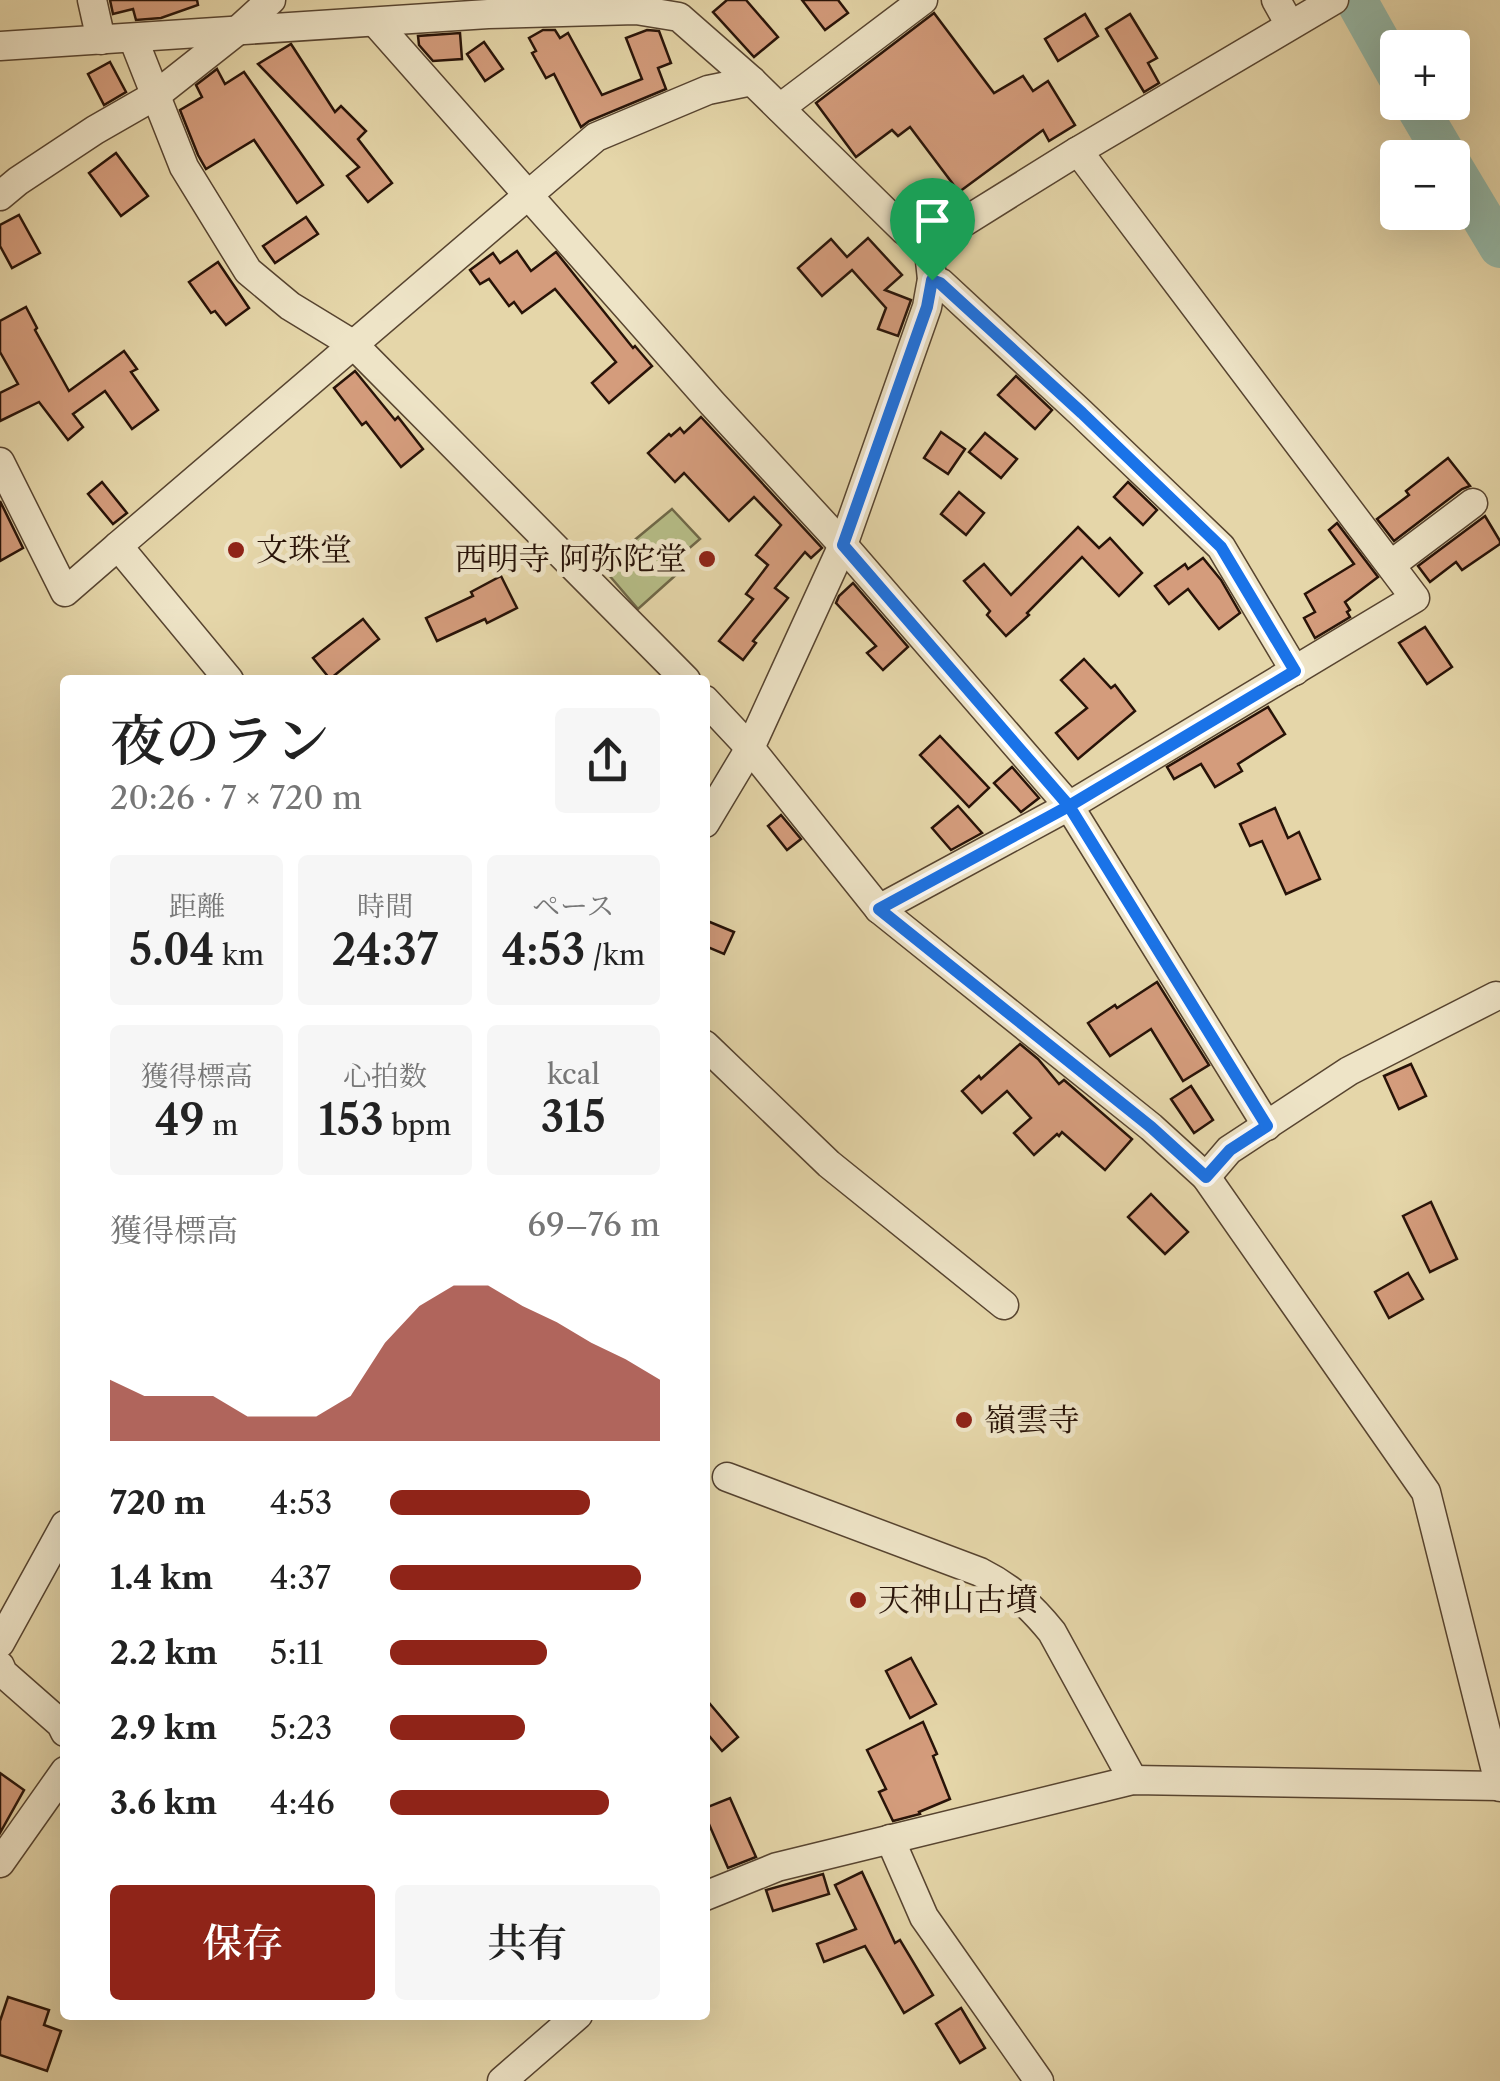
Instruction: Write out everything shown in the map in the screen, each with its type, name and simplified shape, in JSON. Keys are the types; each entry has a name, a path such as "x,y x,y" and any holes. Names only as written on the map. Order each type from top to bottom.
{"street":[{"path":"92,0 102,40"},
{"path":"780,108 923,0"},
{"path":"1276,0 1290,26"},
{"path":"0,46 488,14 676,9 905,231 927,234 964,222 1334,0"},
{"path":"0,196 94,130 156,95 272,1"},
{"path":"374,22 843,545 1069,806 1267,1126"},
{"path":"133,38 184,167 248,271 290,306 354,344 681,675"},
{"path":"0,462 65,592 596,137 708,90 752,81"},
{"path":"879,909 1069,806 1415,598 1078,151"},
{"path":"710,815 750,748 843,545 927,307 932,280 927,234"},
{"path":"932,280 940,283 1082,413 1221,547 1295,671"},
{"path":"1392,564 1472,504"},
{"path":"118,546 225,675"},
{"path":"710,705 750,748 879,909 1151,1127 1206,1177 1426,1492 1500,1786 1133,1780 777,1867 710,1894"},
{"path":"1206,1177 1230,1150 1349,1071 1496,996"},
{"path":"710,1050 829,1164 1004,1305"},
{"path":"727,1477 980,1572 1013,1590 1052,1632 1133,1780"},
{"path":"0,1643 60,1534"},
{"path":"0,1666 3,1673 60,1723"},
{"path":"0,1863 60,1778"},
{"path":"890,1840 924,1917 1039,2081"},
{"path":"502,2081 572,2020"}],"green space":[{"path":"672,509 700,539 671,564 678,573 638,609 602,567"}],"building":[{"path":"110,0 197,0 198,5 161,18 136,20 133,9 113,14"},
{"path":"727,0 746,0 778,37 754,57 713,12"},
{"path":"802,0 838,0 848,13 825,30"},
{"path":"934,13 994,93 1023,76 1033,91 1048,81 1075,125 1049,141 1043,130 959,192 910,127 898,136 892,130 856,157 816,103"},
{"path":"1085,14 1098,36 1058,61 1045,39"},
{"path":"1130,14 1157,58 1148,63 1159,83 1144,92 1106,29"},
{"path":"543,30 555,30 560,38 568,33 602,95 642,79 626,38 647,30 659,31 671,63 658,68 666,89 581,127 554,74 546,78 532,53 536,51 529,38"},
{"path":"460,33 462,59 433,61 419,45 418,36"},
{"path":"484,42 503,69 485,81 467,54"},
{"path":"291,44 335,112 341,106 366,131 358,139 392,183 368,202 347,176 359,167 258,64"},
{"path":"110,62 126,92 104,105 88,74"},
{"path":"217,69 225,84 244,72 323,185 297,203 254,140 206,169 180,110 202,97 196,85"},
{"path":"116,153 148,196 121,216 89,173"},
{"path":"19,215 40,253 12,268 0,246 0,225"},
{"path":"306,217 318,234 275,263 263,246"},
{"path":"868,238 902,275 885,290 911,300 898,336 878,329 886,308 852,270 822,296 798,268 831,239 847,257"},
{"path":"517,251 531,271 556,252 652,366 609,403 592,383 616,362 555,289 522,313 514,302 509,306 489,279 480,284 470,270 493,253 500,263"},
{"path":"218,262 249,308 226,325 215,311 211,313 189,282"},
{"path":"26,307 69,391 124,351 137,369 131,372 158,410 132,429 105,391 73,414 83,427 68,440 39,402 0,421 0,393 18,384 0,352 0,321"},
{"path":"355,371 423,449 401,467 334,388"},
{"path":"1016,376 1052,410 1035,429 998,395"},
{"path":"701,417 822,548 811,558 805,552 775,588 788,598 753,641 756,643 743,660 719,641 753,599 746,594 768,565 756,555 781,525 754,497 729,521 684,473 675,482 648,453 669,434 680,428 684,433"},
{"path":"941,432 965,449 948,474 924,458"},
{"path":"985,433 1017,459 1001,478 969,452"},
{"path":"1448,458 1470,486 1394,541 1377,519"},
{"path":"102,482 127,513 113,524 88,494"},
{"path":"1128,482 1157,510 1143,525 1114,497"},
{"path":"959,492 984,513 966,535 941,514"},
{"path":"0,501 23,548 0,561"},
{"path":"1485,516 1500,544 1462,570 1456,562 1430,582 1418,566"},
{"path":"1337,523 1378,577 1345,602 1350,617 1315,638 1304,618 1315,612 1305,594 1354,564 1329,530"},
{"path":"1078,527 1099,548 1110,538 1142,573 1119,596 1082,557 1006,636 964,581 984,564 1011,595"},
{"path":"1203,558 1240,613 1219,629 1188,589 1169,604 1155,586 1185,564 1188,569"},
{"path":"501,576 517,608 437,641 426,618 473,596 471,592"},
{"path":"853,583 908,647 883,670 867,653 876,646 836,603"},
{"path":"363,619 379,639 335,675 327,675 313,658"},
{"path":"1425,627 1452,667 1427,684 1399,643"},
{"path":"1084,659 1111,688 1115,685 1135,711 1078,759 1056,733 1087,708 1061,680"},
{"path":"1268,707 1285,734 1238,764 1242,771 1215,787 1201,764 1174,779 1167,767"},
{"path":"940,736 989,788 969,807 920,755"},
{"path":"1012,767 1039,798 1021,812 994,783"},
{"path":"958,806 982,833 951,850 932,828"},
{"path":"1275,808 1288,838 1299,832 1320,879 1286,894 1262,841 1250,846 1240,824"},
{"path":"781,815 801,839 787,850 768,826"},
{"path":"710,922 734,932 724,954 710,948"},
{"path":"1157,982 1209,1065 1183,1081 1151,1029 1110,1056 1088,1023"},
{"path":"1020,1044 1059,1084 1064,1080 1132,1139 1105,1170 1062,1132 1034,1155 1014,1133 1031,1118 1007,1091 982,1113 962,1091"},
{"path":"1411,1064 1426,1096 1399,1109 1384,1076"},
{"path":"1191,1086 1213,1120 1194,1133 1171,1099"},
{"path":"1151,1194 1188,1232 1165,1254 1128,1217"},
{"path":"1431,1202 1457,1259 1430,1272 1403,1216"},
{"path":"1408,1273 1423,1299 1389,1318 1375,1292"},
{"path":"911,1658 936,1704 910,1718 886,1671"},
{"path":"710,1704 738,1737 722,1751 710,1737"},
{"path":"923,1722 950,1799 920,1814 893,1821 879,1792 886,1789 867,1750"},
{"path":"0,1773 24,1790 0,1833"},
{"path":"730,1798 756,1857 728,1868 710,1827 710,1806"},
{"path":"862,1872 895,1943 900,1940 933,1995 904,2013 865,1946 824,1962 817,1944 856,1929 835,1885"},
{"path":"823,1874 829,1894 773,1911 766,1890"},
{"path":"8,1997 49,2010 44,2025 61,2031 47,2071 0,2055 0,2021"},
{"path":"961,2008 985,2048 960,2063 936,2024"}],"waterway":[{"path":"1356,0 1380,43"},
{"path":"1425,120 1436,140"},
{"path":"1470,197 1500,247"}],"place":[{"name":"文珠堂","path":"236,550"},
{"name":"西明寺 阿弥陀堂","path":"707,559"},
{"name":"嶺雲寺","path":"964,1420"},
{"name":"天神山古墳","path":"858,1600"}],"route":[{"path":"932,280 927,307 843,545 1069,806 1267,1126 1230,1150 1206,1177 1151,1127 879,909 1069,806 1295,671 1221,547 1082,413 940,283 932,280"}]}
